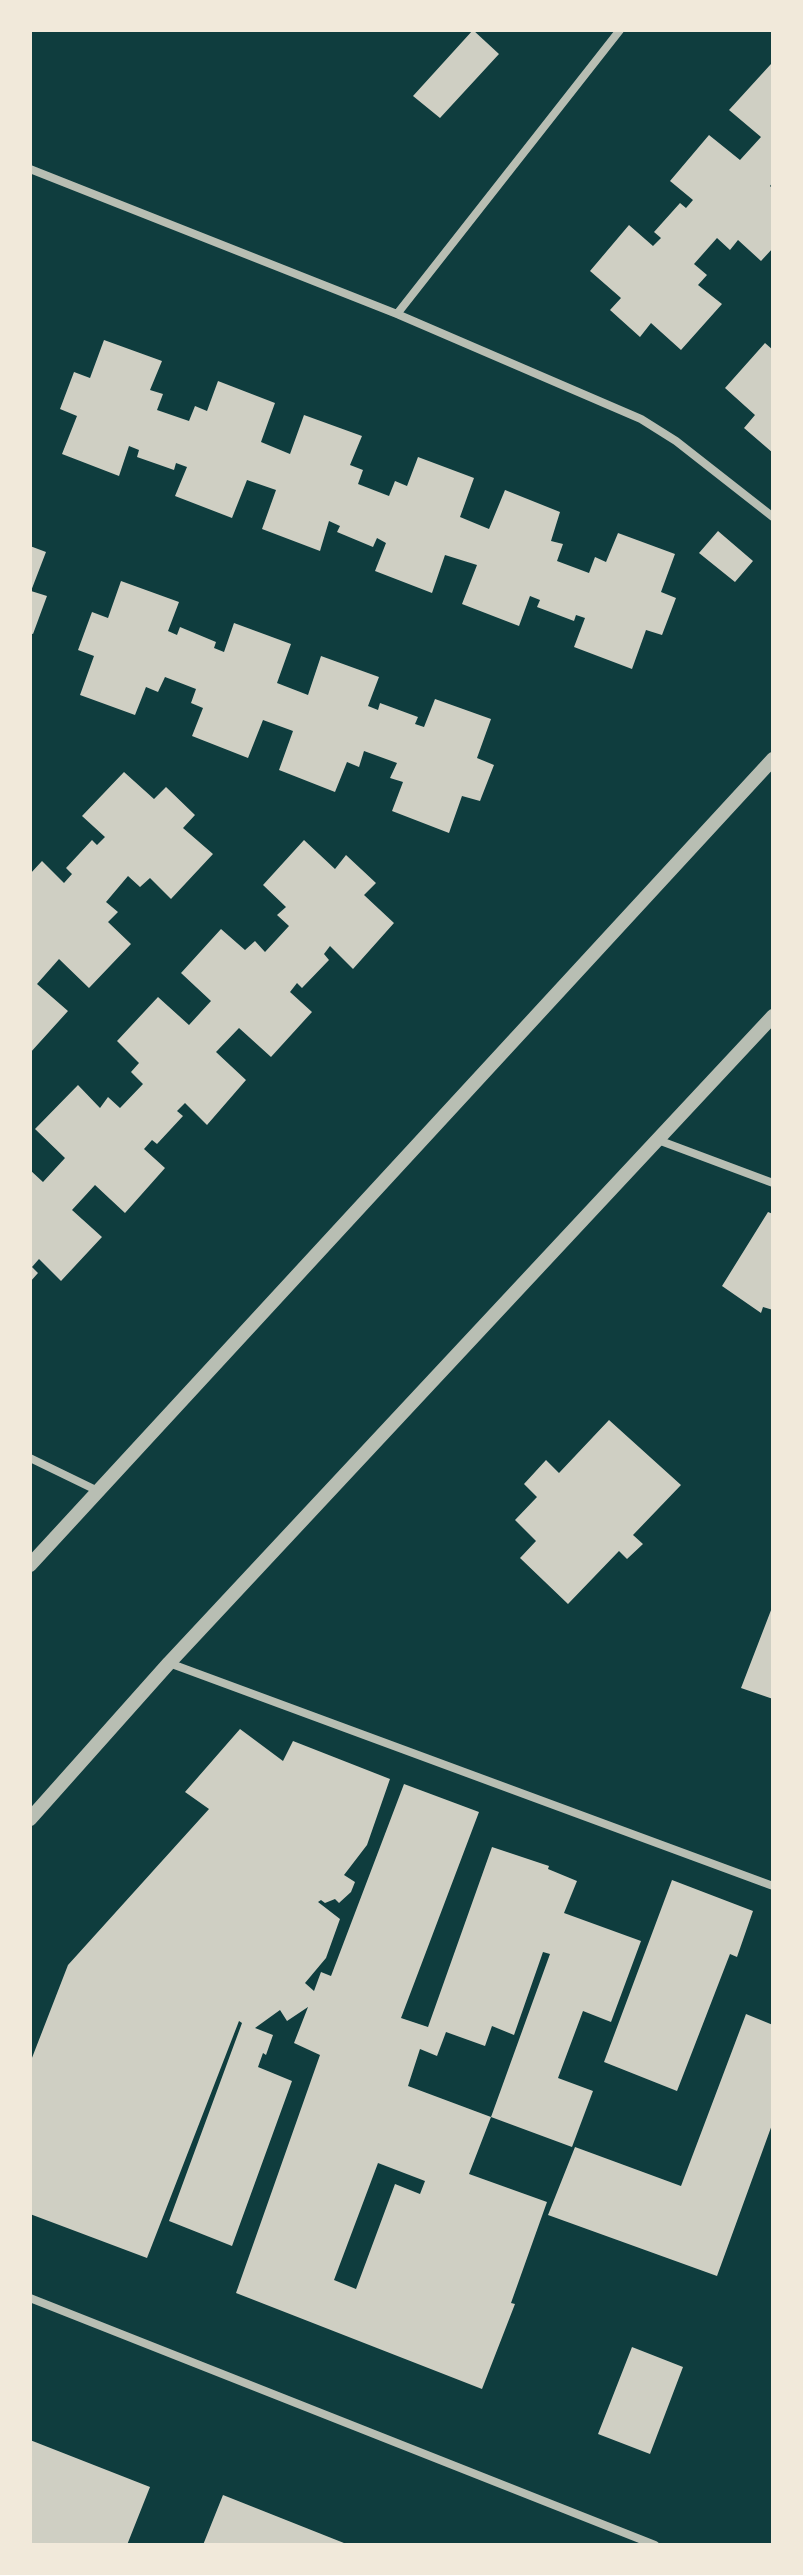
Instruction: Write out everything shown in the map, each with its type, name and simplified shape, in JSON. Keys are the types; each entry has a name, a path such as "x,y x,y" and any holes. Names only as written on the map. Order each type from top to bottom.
{"street":[{"path":"397,314 620,30"},
{"path":"30,169 397,314 641,419 676,441 773,517"},
{"path":"30,1565 773,759"},
{"path":"30,1819 169,1663 773,1016"},
{"path":"658,1140 773,1183"},
{"path":"30,1458 98,1491"},
{"path":"169,1663 773,1886"},
{"path":"30,2298 631,2541 655,2545"}],"building":[{"path":"473,30 499,54 440,118 413,96"},
{"path":"771,64 773,248 761,261 738,240 730,250 717,238 694,264 707,275 698,285 722,304 681,350 651,323 640,337 610,310 621,298 590,271 629,225 653,246 661,238 654,232 680,203 686,208 693,200 670,181 709,135 740,160 761,137 729,110"},
{"path":"104,340 162,361 150,390 163,394 157,410 189,421 195,406 207,411 218,381 275,403 261,442 290,454 304,415 362,436 350,465 363,470 358,484 389,496 395,481 407,486 418,457 474,478 460,517 489,529 505,490 560,512 551,541 563,544 557,561 589,573 595,557 606,562 618,533 675,554 661,592 676,598 662,635 646,630 632,669 574,647 585,618 576,615 574,621 537,607 540,600 530,596 519,626 462,604 477,565 445,555 432,593 375,571 386,543 377,538 373,547 337,532 340,526 329,521 320,551 262,529 276,490 247,480 232,518 175,496 187,467 176,463 174,470 137,457 139,450 129,446 119,476 62,454 77,416 60,409 74,372 90,378"},
{"path":"765,343 773,350 773,453 744,428 755,415 725,388"},
{"path":"718,531 753,561 735,582 699,553"},
{"path":"30,546 46,552 31,591 47,596 33,634 30,633"},
{"path":"121,581 179,602 168,631 177,635 180,627 216,642 214,648 224,652 234,623 291,644 277,683 308,695 321,656 379,677 368,706 378,710 380,703 418,717 415,724 424,727 435,699 491,719 477,758 494,765 480,801 462,796 449,833 392,811 403,782 390,778 397,763 364,751 359,767 347,762 335,792 279,770 293,731 263,720 248,758 192,736 203,708 191,703 196,689 165,677 158,692 146,687 135,715 80,695 94,656 78,650 92,612 108,618"},
{"path":"124,772 154,799 166,787 195,815 183,828 213,854 171,899 150,878 140,887 128,876 106,902 118,912 108,922 131,944 89,988 59,959 37,984 68,1011 30,1053 30,874 42,861 64,883 72,874 66,868 92,840 97,845 105,837 82,816"},
{"path":"304,840 335,869 346,855 376,883 364,895 394,923 353,969 330,946 324,954 329,960 302,988 297,983 290,992 312,1012 271,1057 239,1028 216,1052 246,1080 207,1125 185,1103 177,1111 183,1116 157,1144 152,1140 144,1149 165,1168 125,1213 95,1185 72,1210 102,1237 61,1281 39,1259 32,1267 38,1273 30,1282 30,1170 43,1182 65,1158 35,1129 78,1085 100,1108 108,1097 120,1108 143,1084 131,1072 139,1063 117,1041 158,997 189,1025 211,1001 181,973 221,929 245,950 255,941 265,952 289,926 277,915 286,907 263,885"},
{"path":"768,1212 773,1214 773,1310 763,1307 761,1313 722,1286"},
{"path":"609,1420 681,1485 633,1535 643,1544 627,1559 619,1551 568,1604 520,1558 536,1541 515,1520 537,1497 524,1484 546,1460 559,1473"},
{"path":"773,1605 773,1699 741,1688"},
{"path":"240,1729 283,1761 293,1741 390,1779 367,1845 344,1875 355,1882 351,1892 339,1903 335,1899 318,1902 340,1919 326,1958 305,1983 314,1991 321,1972 331,1976 404,1784 479,1812 401,2018 428,2027 492,1847 549,1866 548,1869 577,1881 564,1913 641,1941 611,2022 583,2011 558,2078 593,2091 572,2147 491,2117 469,2174 547,2202 511,2303 515,2304 482,2389 236,2293 320,2055 294,2043 308,2007 287,2021 280,2010 255,2028 273,2035 258,2067 292,2081 232,2246 169,2221 242,2023 239,2021 147,2258 30,2214 30,2063 68,1965 209,1809 185,1792","holes":["543,1952 550,1954 491,2117 408,2086 420,2049 437,2056 446,2032 485,2046 492,2026 514,2035","378,2163 425,2181 420,2194 395,2184 356,2289 334,2280"]},
{"path":"672,1880 753,1911 737,1957 730,1954 677,2091 604,2062"},
{"path":"746,2014 773,2025 773,2122 717,2276 548,2215 575,2147 681,2186"},
{"path":"632,2347 683,2367 650,2454 598,2434"},
{"path":"30,2440 150,2487 127,2545 30,2545"},
{"path":"223,2495 349,2545 203,2545"}]}
